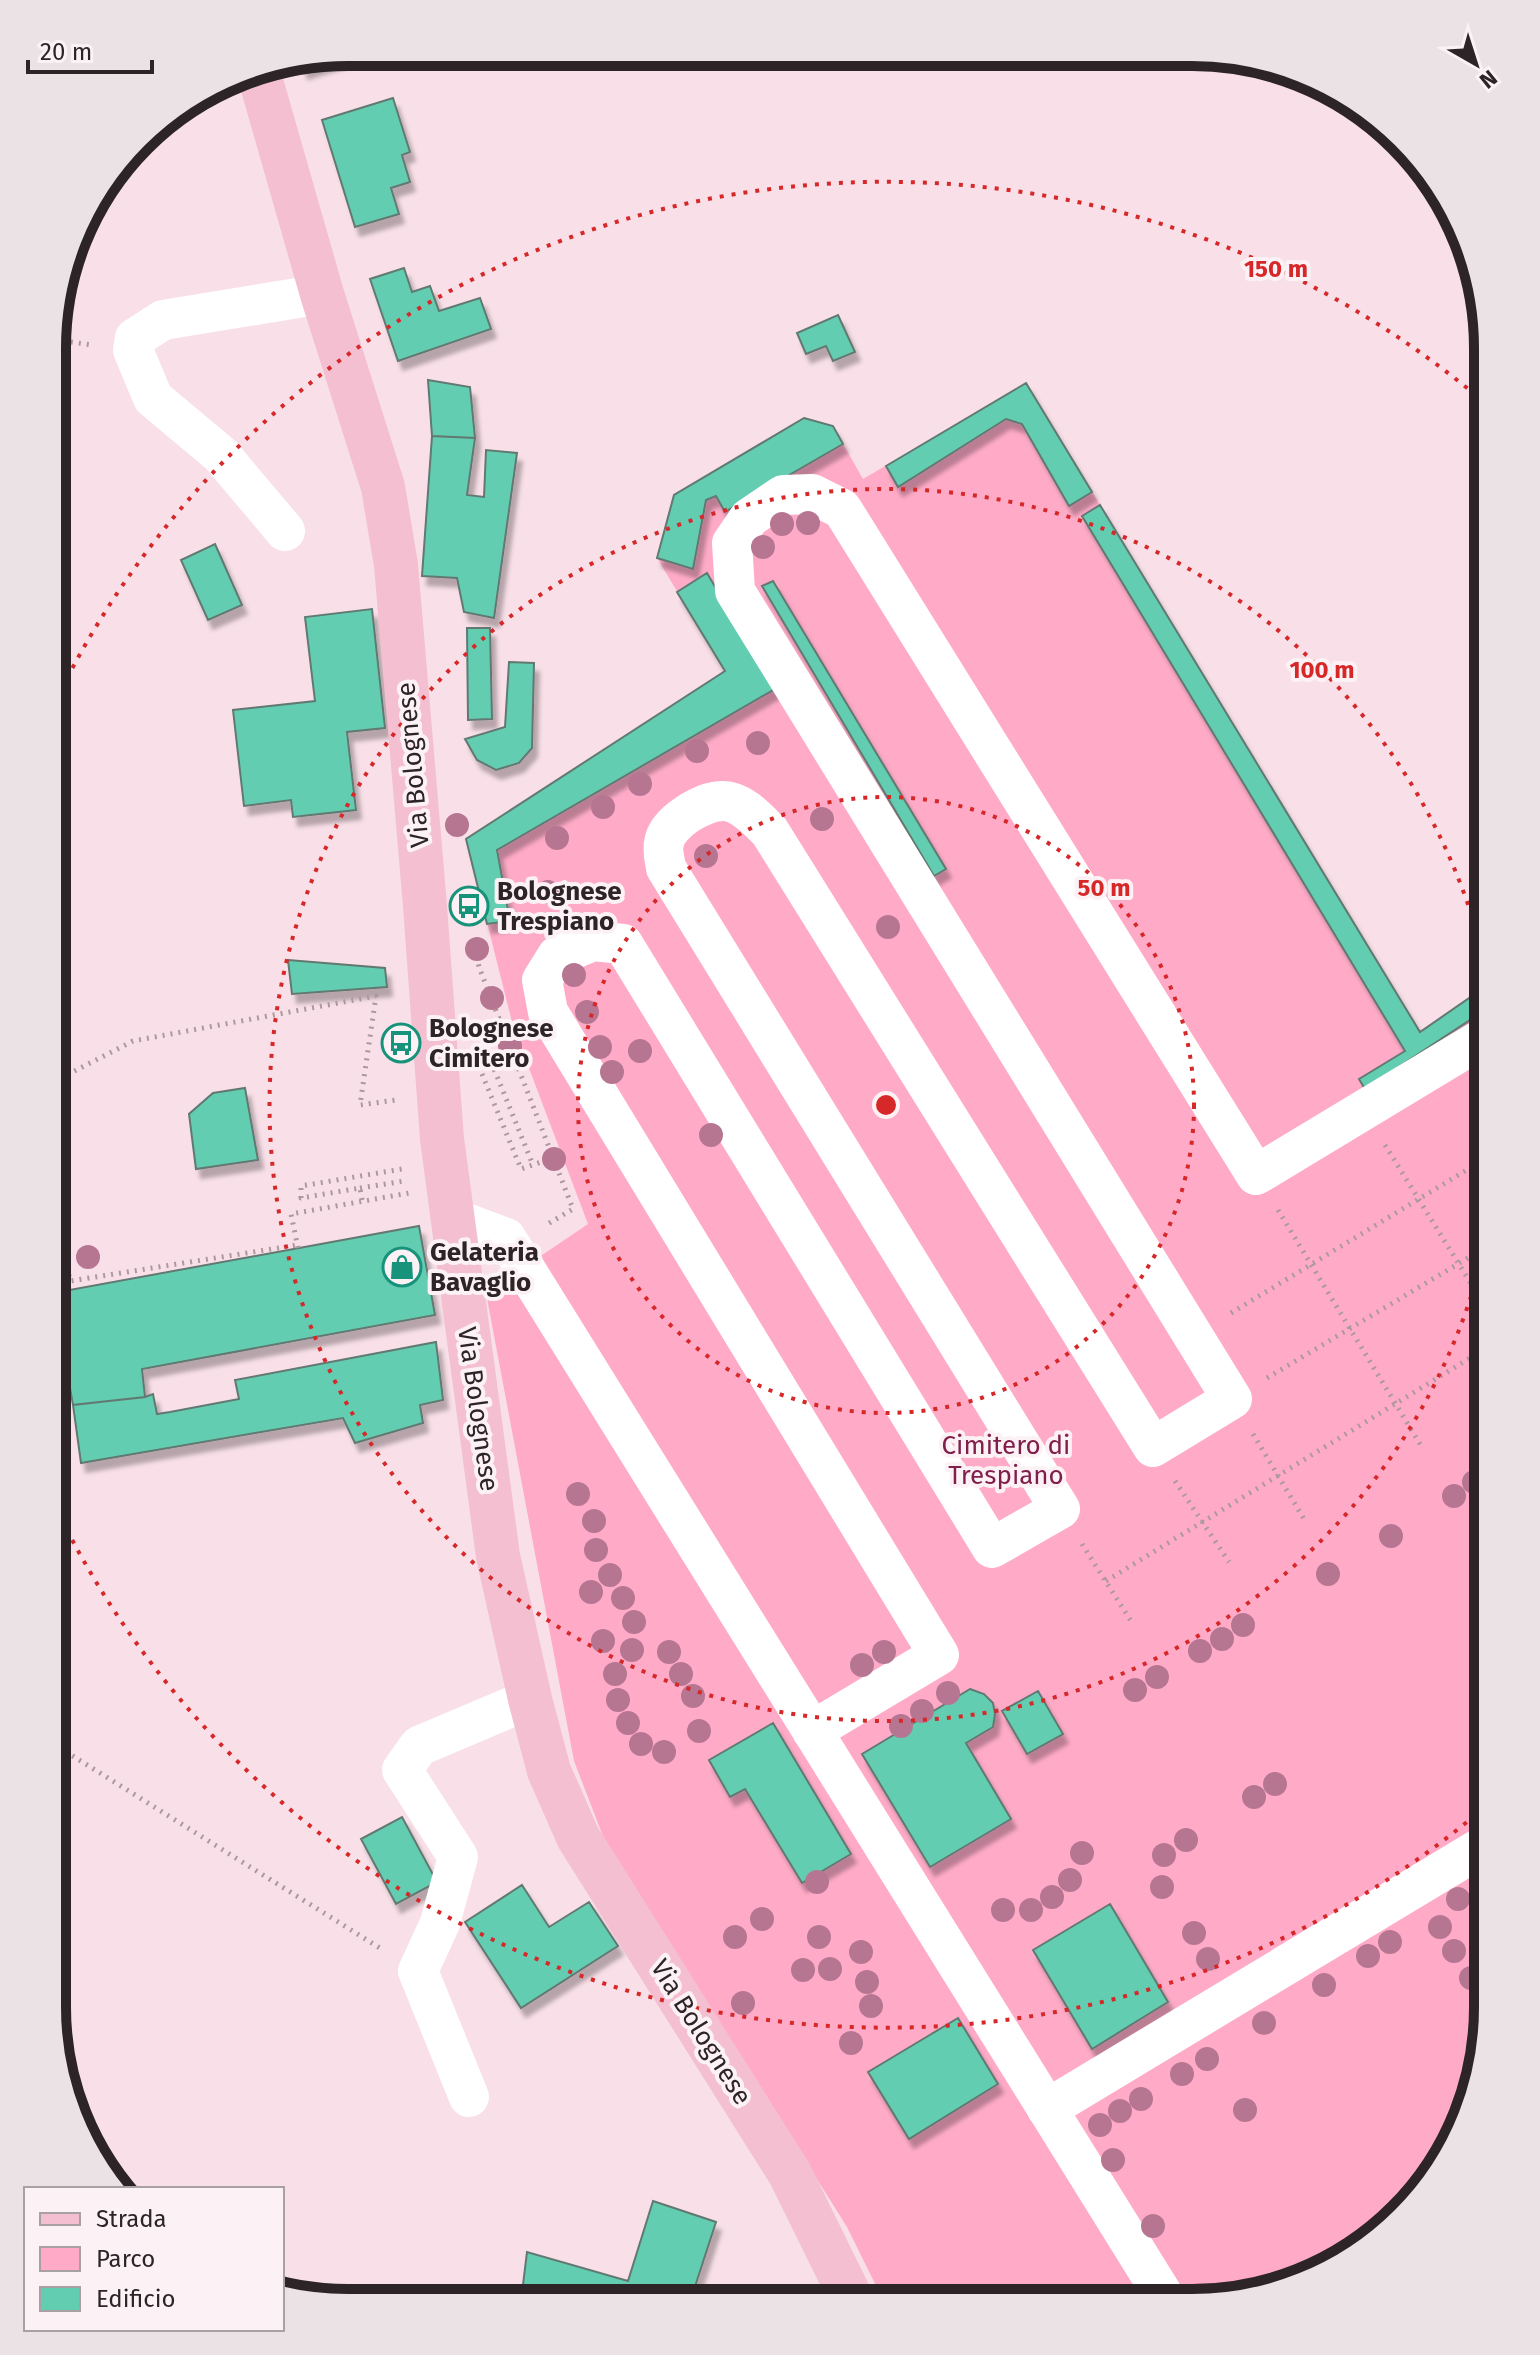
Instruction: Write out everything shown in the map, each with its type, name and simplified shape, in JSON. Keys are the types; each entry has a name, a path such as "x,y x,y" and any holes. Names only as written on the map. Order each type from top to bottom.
{"main road":[{"name":"Via Bolognese","path":"261,80 322,294 383,487 396,565 442,1139 498,1556 549,1771 578,1837 790,2174 847,2289"}],"lane":[{"path":"285,531 221,455 153,398 133,350 135,338 163,320 322,294"},
{"path":"812,1731 939,1655 548,1012 542,980 557,956 593,941 623,944 992,1548 1060,1509 666,868 664,843 672,825 698,808 724,801 749,811 770,832 1153,1447 1232,1399 735,591 732,543 749,518 783,495 812,494 842,509 1256,1175 1474,1044"},
{"path":"453,1218 506,1238 1159,2289"},
{"path":"469,2097 418,1971 440,1923 458,1857 402,1770 419,1746 530,1699"},
{"path":"1047,2109 1473,1852"}],"path":[{"path":"66,1075 133,1041 376,996 360,1105 402,1100"},
{"path":"533,1165 490,1059 478,1065 521,1169 533,1165 553,1158"},
{"path":"1363,1111 1473,1288"},
{"path":"1231,1313 1474,1166"},
{"path":"403,1169 301,1186 301,1198 405,1181"},
{"path":"1256,1175 1423,1449"},
{"path":"360,1188 362,1200"},
{"path":"66,1257 70,1281 297,1246 291,1214 413,1192"},
{"path":"1304,1519 1232,1399 1473,1254"},
{"path":"1106,1581 1473,1356"},
{"path":"1153,1447 1229,1562"},
{"path":"1060,1509 1131,1621"},
{"path":"66,1752 418,1971"}],"green space":[{"name":"Cimitero di Trespiano","path":"1026,383 1420,1031 1474,995 1473,2026 1469,2062 1445,2132 1427,2164 1392,2207 1349,2242 1317,2260 1247,2284 1192,2289 878,2289 847,2227 606,1844 574,1761 486,1293 588,1224 513,1026 466,839 725,671 657,558 674,495 804,418 833,426 863,479"}],"building":[{"path":"393,98 410,152 402,155 410,182 391,188 399,214 355,227 322,120"},
{"path":"404,268 412,292 430,286 439,311 480,298 491,329 398,361 370,279"},
{"path":"838,315 855,352 833,361 826,346 806,354 797,333"},
{"path":"428,380 470,387 475,438 432,436"},
{"path":"1026,383 1092,492 1069,506 1022,424 1006,419 898,487 886,466"},
{"path":"804,418 833,426 843,444 725,512 716,496 706,500 693,569 657,558 674,495"},
{"path":"432,436 475,438 467,495 484,497 486,450 517,453 494,618 464,612 457,578 422,576"},
{"path":"1100,505 1420,1032 1474,995 1474,1018 1365,1089 1359,1079 1405,1051 1082,516"},
{"path":"215,544 242,605 208,620 181,560"},
{"path":"707,573 775,689 497,850 510,921 487,924 466,839 725,671 677,592"},
{"path":"773,581 946,869 934,876 762,586"},
{"path":"372,609 385,728 347,732 356,810 293,817 291,800 244,806 233,710 315,701 305,617"},
{"path":"467,628 490,628 492,719 468,720"},
{"path":"509,662 534,663 532,748 519,763 496,770 477,760 465,739 505,727"},
{"path":"288,960 385,968 387,987 292,994"},
{"path":"245,1088 258,1160 196,1169 189,1114 213,1093"},
{"path":"419,1226 435,1315 142,1369 145,1397 73,1405 66,1366 66,1291"},
{"path":"436,1342 443,1400 420,1405 423,1423 355,1443 343,1418 81,1463 73,1405 153,1394 157,1414 170,1412 239,1399 235,1380"},
{"path":"970,1689 984,1694 993,1703 995,1714 993,1727 966,1743 1011,1819 930,1867 862,1754"},
{"path":"1038,1691 1063,1734 1027,1754 1002,1711"},
{"path":"773,1723 851,1854 802,1883 745,1789 730,1797 709,1760"},
{"path":"402,1817 437,1882 396,1904 361,1839"},
{"path":"522,1885 549,1927 589,1902 618,1946 521,2008 465,1922"},
{"path":"1110,1904 1168,2002 1092,2049 1033,1950"},
{"path":"958,2018 998,2084 909,2139 868,2072"},
{"path":"653,2201 716,2222 694,2289 522,2289 527,2252 628,2281"}],"place":[{"name":"Bolognese Trespiano","path":"469,906"},
{"name":"Bolognese Cimitero","path":"401,1043"},
{"name":"Gelateria Bavaglio","path":"402,1267"}]}
